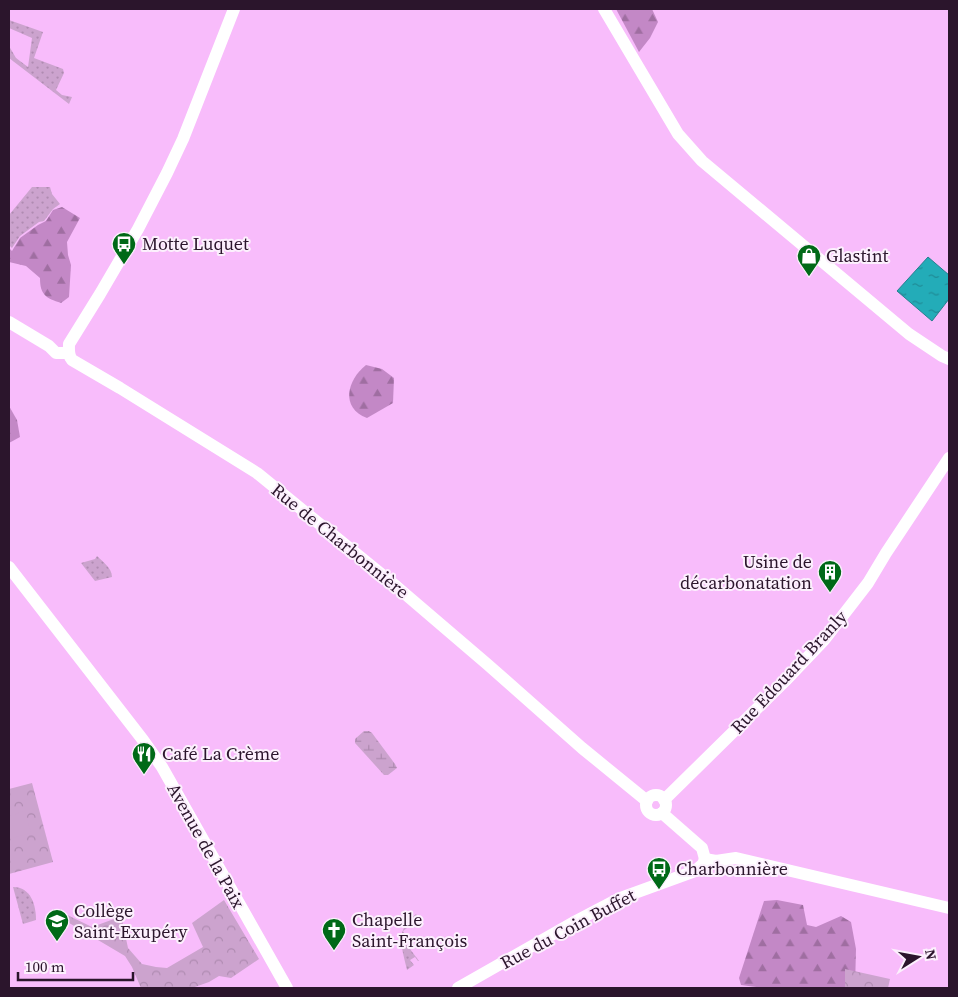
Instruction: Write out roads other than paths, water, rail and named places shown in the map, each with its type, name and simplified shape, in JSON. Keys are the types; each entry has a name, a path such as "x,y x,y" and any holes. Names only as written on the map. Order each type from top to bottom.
{"street":[{"path":"69,353 69,344 138,229 167,173 183,139 234,9"},
{"path":"604,9 668,120 692,150 712,170 910,334 949,359"},
{"name":"Rue de Charbonnière","path":"9,322 49,346 56,353 69,353 72,360 257,472 397,587 488,664 582,748 646,801 647,810 651,814 656,815 663,807"},
{"name":"Rue Edouard Branly","path":"663,807 824,640 868,583 949,458"},
{"name":"Avenue de la Paix","path":"9,567 135,729 162,767 286,988"},
{"path":"663,807 702,848 705,859 722,861 738,858 949,908"},
{"name":"Rue du Coin Buffet","path":"458,988 618,899 695,871 703,864 705,859"}],"water":[{"path":"928,257 949,275 949,299 932,321 897,291"}],"place":[{"name":"Motte Luquet","path":"124,265"},
{"name":"Glastint","path":"809,277"},
{"name":"Usine de décarbonatation","path":"830,593"},
{"name":"Café La Crème","path":"144,775"},
{"name":"Charbonnière","path":"659,890"},
{"name":"Collège Saint-Exupéry","path":"57,942"},
{"name":"Chapelle Saint-François","path":"334,951"}]}
